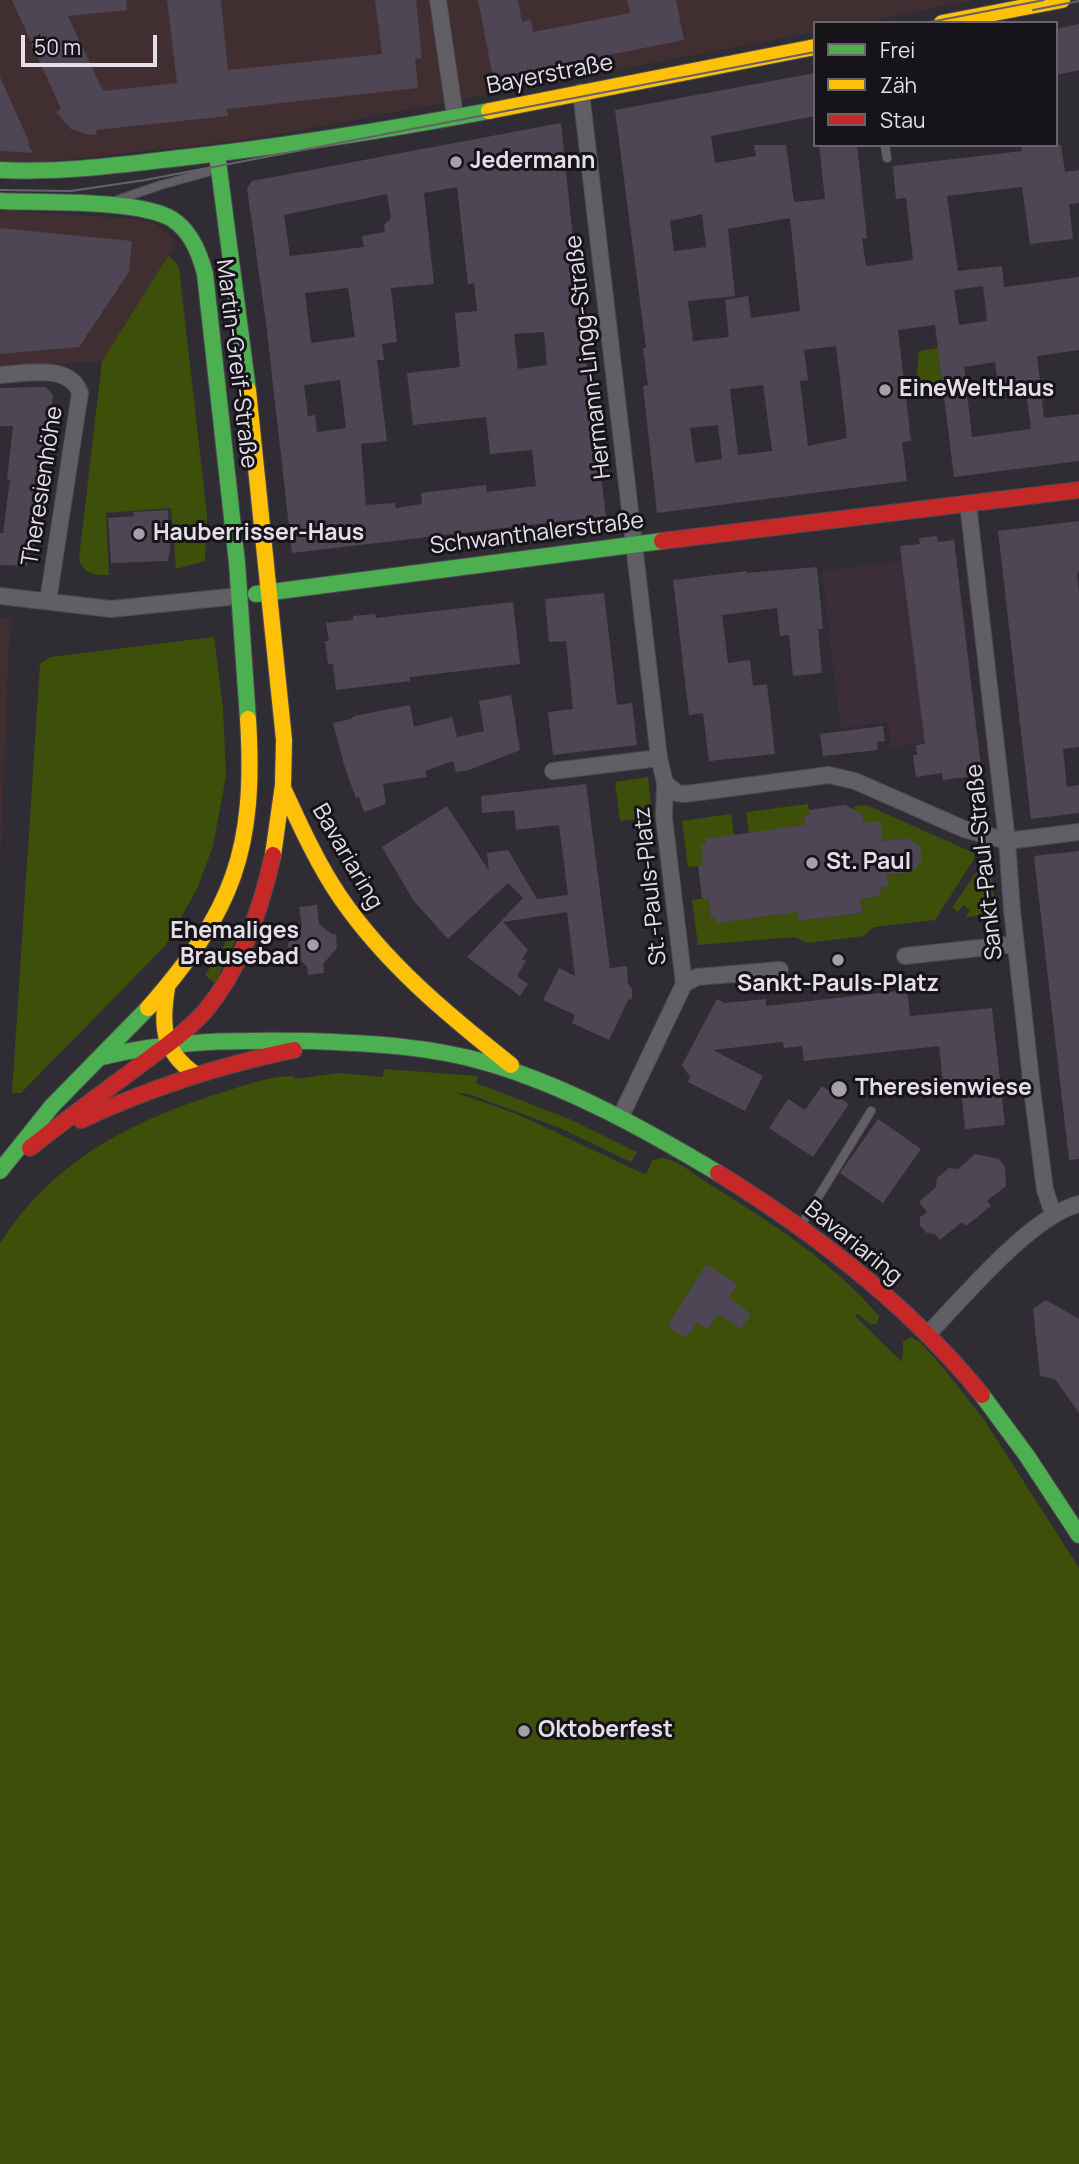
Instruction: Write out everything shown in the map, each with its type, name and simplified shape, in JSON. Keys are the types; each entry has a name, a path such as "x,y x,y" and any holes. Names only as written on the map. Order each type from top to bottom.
{"main road":[{"path":"951,21 1040,2 1062,0"},
{"name":"Bayerstraße","path":"0,170 38,171 218,161 813,47"},
{"name":"Martin-Greif-Straße","path":"218,161 270,592"},
{"name":"Bayerstraße","path":"0,201 102,206"},
{"name":"Martin-Greif-Straße","path":"102,206 147,210 165,215 184,229 200,255 205,274 239,596"},
{"name":"Schwanthalerstraße","path":"239,596 634,544 1079,490"},
{"name":"Bavariaring","path":"270,592 285,758 283,788 315,855 338,895 382,952 439,1007 524,1075"},
{"path":"0,1173 35,1125 167,988 206,934 232,882 241,857 246,830 251,769 239,596"},
{"path":"0,1173 189,1028 213,1001 243,949 269,867 283,788"},
{"path":"167,988 163,1021 168,1044 176,1060 195,1074"},
{"name":"Bavariaring","path":"168,1044 250,1040 417,1048 524,1075 620,1118 715,1170 800,1227 928,1335 1000,1416 1079,1535"},
{"name":"Bavariaring","path":"31,1147 95,1114 195,1074 256,1058 338,1043"},
{"path":"102,1057 168,1044"}],"street":[{"path":"438,0 455,116"},
{"name":"Hermann-Lingg-Straße","path":"581,92 659,758 665,783"},
{"name":"Theresienhöhe","path":"0,375 57,373 72,380 78,388 80,398 48,601"},
{"name":"Sankt-Paul-Straße","path":"968,504 1045,1190 1053,1213"},
{"name":"Schwanthalerstraße","path":"0,596 111,609 239,596"},
{"path":"553,771 659,758"},
{"path":"665,783 677,793 685,794 822,775 843,777 964,829 1007,841 1079,832"},
{"name":"St.-Pauls-Platz","path":"665,783 664,818 684,984"},
{"path":"905,956 1016,944"},
{"path":"620,1118 684,984 697,977 780,970"},
{"path":"928,1335 1012,1248 1053,1213 1079,1203"}],"lane":[{"path":"885,147 887,158"},
{"name":"Bayerstraße","path":"102,206 218,161"},
{"path":"800,1227 871,1111"}],"shaded area":[{"path":"0,0 972,0 871,21 813,21 813,32 286,133 34,163 0,163"},
{"path":"0,210 136,219 156,224 177,242 102,361 0,367"},
{"path":"937,536 938,542 954,540 975,712 957,739 891,747 888,722 841,728 822,571 901,561 900,546 920,544 919,538"},
{"path":"10,617 0,869 0,618"}],"green space":[{"path":"168,256 179,268 207,515 205,561 176,569 171,508 106,513 109,575 94,574 84,568 79,559 102,361"},
{"path":"938,348 942,383 916,386 919,351"},
{"path":"214,637 223,708 226,776 213,846 198,887 165,946 21,1093 12,1093 40,664 50,657"},
{"path":"648,777 652,817 620,821 615,782"},
{"path":"808,804 810,815 806,830 749,833 746,812"},
{"path":"866,805 974,853 974,859 935,920 874,927 864,936 807,943 795,937 698,945 692,900 708,898 711,918 716,917 716,922 782,914 797,907 799,921 862,913 860,899 879,896 882,887 888,886 887,875 912,872 920,846 908,838 883,841 863,823 862,814 854,815 856,806"},
{"path":"731,814 734,835 706,839 704,865 688,867 682,821"},
{"path":"990,870 996,912 994,914 966,917 970,910 963,905 958,912 952,908 976,872"},
{"path":"231,935 236,939 215,983 205,975"},
{"path":"384,1069 478,1076 476,1083 567,1118 637,1152 631,1162 560,1128 469,1094 454,1092 517,1114 646,1175 653,1161 662,1158 674,1162 687,1168 799,1244 861,1296 879,1316 877,1324 871,1324 857,1314 855,1316 902,1362 903,1342 911,1337 920,1342 940,1364 983,1418 1079,1568 1079,2164 0,2164 0,1243 20,1215 66,1169 92,1150 148,1120 262,1080 340,1073 383,1077"}],"building":[{"path":"12,0 126,0 127,10 68,16 103,91 177,83 167,0 221,0 228,70 382,54 375,0 416,0 422,58 415,59 418,88 227,109 228,116 96,130 97,135 86,134 71,129 56,112 61,109"},
{"path":"478,0 518,0 522,22 531,20 533,32 630,13 627,0 676,0 684,40 493,78"},
{"path":"1079,24 1079,70 1058,75 1058,29"},
{"path":"813,73 813,116 711,136 715,163 756,156 754,145 786,145 794,202 825,199 819,147 857,147 867,238 862,239 866,266 913,260 906,198 896,199 893,166 1022,151 1021,147 1061,145 1065,172 1079,170 1079,203 1069,204 1073,239 1030,244 1022,187 947,196 958,271 1002,266 1004,287 1079,277 1079,350 1037,356 1044,418 1079,414 1079,461 954,477 935,325 898,330 911,441 902,442 907,481 657,513 643,386 648,385 643,348 646,348 615,110","holes":["702,214 706,247 674,251 670,221","790,218 800,311 751,318 748,296 725,300 729,337 693,341 688,301 735,296 728,229","983,286 987,321 959,325 954,290","836,346 847,438 808,446 800,381 808,380 804,350","995,362 998,387 1025,384 1031,429 972,437 964,367","763,385 772,451 738,455 730,389","718,425 722,459 695,463 690,428"]},
{"path":"0,77 30,144 28,145 33,153 0,151"},
{"path":"561,123 583,335 606,516 292,553 266,323 247,188 252,181","holes":["457,187 468,284 474,283 477,311 455,313 460,367 407,373 413,425 486,417 490,454 532,450 536,486 487,492 486,485 421,493 422,504 396,508 395,503 366,505 361,444 387,441 377,360 384,360 382,344 397,342 391,288 434,284 424,193","387,194 391,218 384,225 385,232 362,236 364,247 290,256 284,215","348,288 355,337 311,343 305,293","544,332 547,365 518,369 514,334","340,380 346,428 317,432 315,415 308,416 304,385"]},
{"path":"0,228 132,241 129,272 79,347 0,354"},
{"path":"46,387 53,395 34,554 28,553 27,566 0,565 0,533 3,533 10,480 7,479 13,426 0,426 0,388"},
{"name":"Hauberrisser-Haus","path":"168,510 168,561 111,563 108,518 134,516 133,512"},
{"path":"1079,521 1079,747 1063,749 1067,787 1079,785 1079,813 1031,819 998,531"},
{"path":"937,536 938,542 954,540 982,775 943,780 942,773 916,777 913,755 917,755 916,745 925,744 900,546 920,544 919,538"},
{"path":"817,567 823,629 818,629 822,673 793,676 789,635 780,636 777,608 722,615 728,663 750,660 753,686 767,684 775,754 709,761 703,713 689,715 673,580 747,571"},
{"path":"604,593 617,705 632,703 637,745 553,755 548,712 573,709 566,641 549,642 545,599"},
{"path":"513,602 520,664 410,677 410,681 336,690 333,664 328,664 325,641 329,641 326,623 353,620 353,616 375,614 376,618"},
{"path":"511,695 520,750 469,770 456,772 453,761 425,771 427,777 383,784 386,804 364,812 345,768 333,723 410,705 414,727 452,717 457,737 484,731 479,701"},
{"path":"883,726 885,741 877,742 878,750 823,756 820,734"},
{"path":"586,784 610,968 627,966 628,984 632,989 632,999 628,1000 609,1040 572,1023 575,1015 543,1000 559,968 575,976 567,912 503,922 528,950 522,959 526,961 517,976 528,984 520,996 467,957 523,898 508,883 448,939 413,900 382,847 447,806 489,871 487,853 508,850 537,899 568,895 559,825 516,830 514,810 482,813 481,796"},
{"name":"St. Paul","path":"845,805 862,814 863,823 880,821 883,841 908,838 920,846 922,860 912,872 887,875 889,886 882,887 879,896 860,899 862,913 799,921 797,912 716,923 716,917 711,918 708,898 702,899 698,865 703,865 701,845 706,844 705,839 805,825 804,816 810,815 809,810"},
{"path":"1079,851 1079,1159 1069,1160 1034,856"},
{"name":"Ehemaliges Brausebad","path":"317,905 319,924 336,934 337,948 323,964 324,973 308,975 307,966 289,952 288,943 302,927 299,907"},
{"path":"907,990 910,1016 992,1008 1005,1125 965,1129 961,1090 944,1092 939,1046 804,1061 802,1046 784,1048 783,1042 713,1050 763,1076 745,1111 688,1082 690,1077 682,1065 717,999 725,1003 766,999 766,1006"},
{"path":"822,1086 849,1104 813,1157 769,1128 788,1099 805,1110"},
{"path":"878,1119 921,1149 883,1203 840,1173"},
{"path":"975,1154 999,1159 1005,1166 1006,1186 987,1201 991,1206 966,1226 962,1222 940,1240 920,1226 920,1217 927,1212 919,1202 936,1187 937,1178 949,1168 958,1169"},
{"path":"706,1264 738,1284 729,1298 751,1314 741,1329 718,1314 708,1330 697,1323 686,1338 668,1326"},
{"path":"1046,1300 1079,1319 1079,1413 1055,1379 1040,1376 1033,1309"}],"tram line":[{"path":"935,21 1044,0"},
{"path":"1033,10 1079,1"},
{"path":"0,190 71,191 145,180 813,52"}],"traffic: fast":[{"path":"0,170 90,168 219,153 489,111"},
{"path":"217,154 248,390"},
{"path":"0,201 114,205 157,213 179,224 197,251 205,274 237,563 248,719"},
{"path":"256,594 662,541"},
{"path":"0,1171 52,1106 148,1008"},
{"path":"102,1057 179,1044 256,1041 399,1046 466,1057 518,1073 577,1097 718,1173"},
{"path":"982,1395 1027,1456 1079,1535"}],"traffic: slow":[{"path":"952,21 1062,0"},
{"path":"489,111 813,47"},
{"path":"248,390 284,740 283,785 273,855"},
{"path":"148,1008 201,940 220,908 233,876 243,842 248,805 248,719"},
{"path":"283,788 324,871 358,921 419,987 511,1065"},
{"path":"167,988 164,1014 166,1036 176,1056 195,1074"}],"traffic: jam":[{"path":"662,541 1079,490"},
{"path":"30,1148 172,1041 206,1010 240,956 263,896 273,855"},
{"path":"81,1120 186,1079 294,1050"},
{"path":"718,1173 790,1220 859,1273 924,1331 982,1395"}],"place":[{"name":"Jedermann","path":"456,162"},
{"name":"EineWeltHaus","path":"885,390"},
{"name":"Hauberrisser-Haus","path":"139,534"},
{"name":"St. Paul","path":"812,863"},
{"name":"Ehemaliges Brausebad","path":"313,945"},
{"name":"Sankt-Pauls-Platz","path":"838,960"},
{"name":"Theresienwiese","path":"839,1089"},
{"name":"Oktoberfest","path":"524,1731"}]}
